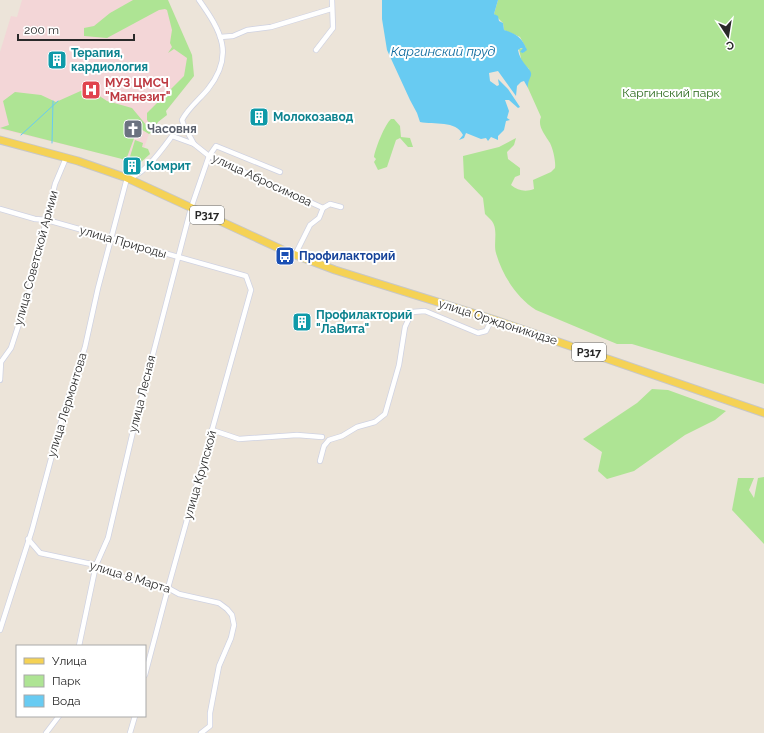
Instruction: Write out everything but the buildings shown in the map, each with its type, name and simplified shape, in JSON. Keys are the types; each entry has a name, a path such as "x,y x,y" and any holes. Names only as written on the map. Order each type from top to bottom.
{"main road":[{"name":"Р317","path":"0,140 66,158 127,178 295,255"},
{"name":"улица Орждоникидзе","path":"295,255 335,270 492,319 764,413"}],"street":[{"path":"194,144 182,120 220,71 223,60 224,46 199,0"},
{"path":"316,50 333,28 334,16 331,9 332,0"},
{"path":"220,37 233,36 247,30 272,27 331,9"},
{"name":"улица Абросимова","path":"127,178 131,178 141,172 157,156 172,136 194,144 208,156 323,208"},
{"name":"улица Лесная","path":"79,645 96,565 108,538 134,427 178,257 191,208 208,156 216,146 280,172"},
{"name":"улица Советской Армии","path":"0,380 1,362 10,348 28,296 55,184 66,158"},
{"name":"улица Лермонтова","path":"0,630 28,539 63,414 85,347 110,239 127,178"},
{"path":"295,255 310,226 318,218 323,208 330,204 341,207"},
{"name":"улица Природы","path":"0,209 35,219 47,220 110,239 246,276"},
{"name":"улица Крупской","path":"146,671 251,290 246,276"},
{"path":"320,461 324,446 329,440 342,436 356,427 375,422 385,414 399,365 404,327 408,316 412,312 424,311 480,333 488,329 492,319"},
{"path":"212,430 240,439 297,434 322,437"},
{"name":"улица 8 Марта","path":"28,539 40,553 96,565 125,578 168,588 179,594 219,603 232,615 234,625 231,638 219,666 210,713 210,726 201,733"},
{"path":"46,733 58,717"},
{"path":"130,733 134,717"}],"shaded area":[{"name":"МУЗ ЦМСЧ \"Магнезит\"","path":"22,0 168,0 192,55 194,76 158,121 156,128 149,134 144,148 148,149 150,154 140,163 0,129 0,52 11,16 17,17"}],"green space":[{"path":"133,0 168,0 192,55 194,76 166,111 167,115 158,122 154,129 147,120 147,113 184,76 187,58 174,49 168,53 172,47 170,43 172,30 167,10 159,10 107,38 84,36 84,28 94,26 110,13"},
{"name":"Каргинский парк","path":"498,0 764,0 764,384 632,344 617,344 536,310 523,299 506,278 495,249 495,228 491,220 485,214 483,198 464,178 463,156 499,147 516,138 514,145 507,152 508,159 520,168 520,175 515,177 511,185 516,189 525,191 534,189 533,180 551,172 555,168 555,162 550,143 540,124 541,117 528,88 527,82 530,76 529,69 522,63 519,49 523,48 523,53 526,48 520,37 504,30 503,23 494,14"},
{"path":"85,89 92,91 107,101 132,108 152,132 149,134 134,125 131,126 131,131 136,133 126,160 0,128 9,125 3,101 15,92 41,95 56,102"},
{"path":"391,119 394,119 400,126 401,137 410,138 413,147 408,147 400,138 396,140 387,167 378,170 374,162 376,159 374,157 375,153 383,131"},
{"path":"135,140 143,143 142,147 148,149 150,154 140,163 129,160"},
{"path":"652,389 668,390 726,411 715,420 685,435 634,471 607,479 598,471 602,452 583,439 637,403"},
{"path":"764,477 764,544 732,510 738,478 754,478 749,490 754,498 758,478"}],"water":[{"name":"Каргинский пруд","path":"382,0 498,0 494,14 498,16 499,21 503,23 504,30 516,35 523,42 527,50 523,53 520,52 523,48 518,50 531,75 528,88 524,81 521,82 517,86 516,96 498,71 489,73 490,81 497,86 499,85 498,79 508,89 520,107 518,108 509,100 505,100 509,111 507,118 510,120 506,121 504,130 498,136 498,140 491,137 488,141 486,138 481,139 466,133 464,138 459,140 463,135 460,130 455,127 444,124 420,122 387,50 382,19"}],"waterway":[{"path":"52,143 53,101"},
{"path":"21,135 58,101"}],"place":[{"name":"Терапия, кардиология","path":"57,60"},
{"name":"МУЗ ЦМСЧ \"Магнезит\"","path":"91,90"},
{"name":"Молокозавод","path":"259,117"},
{"name":"Часовня","path":"133,129"},
{"name":"Комрит","path":"132,166"},
{"name":"Профилакторий","path":"285,256"},
{"name":"Профилакторий \"ЛаВита\"","path":"302,322"}]}
